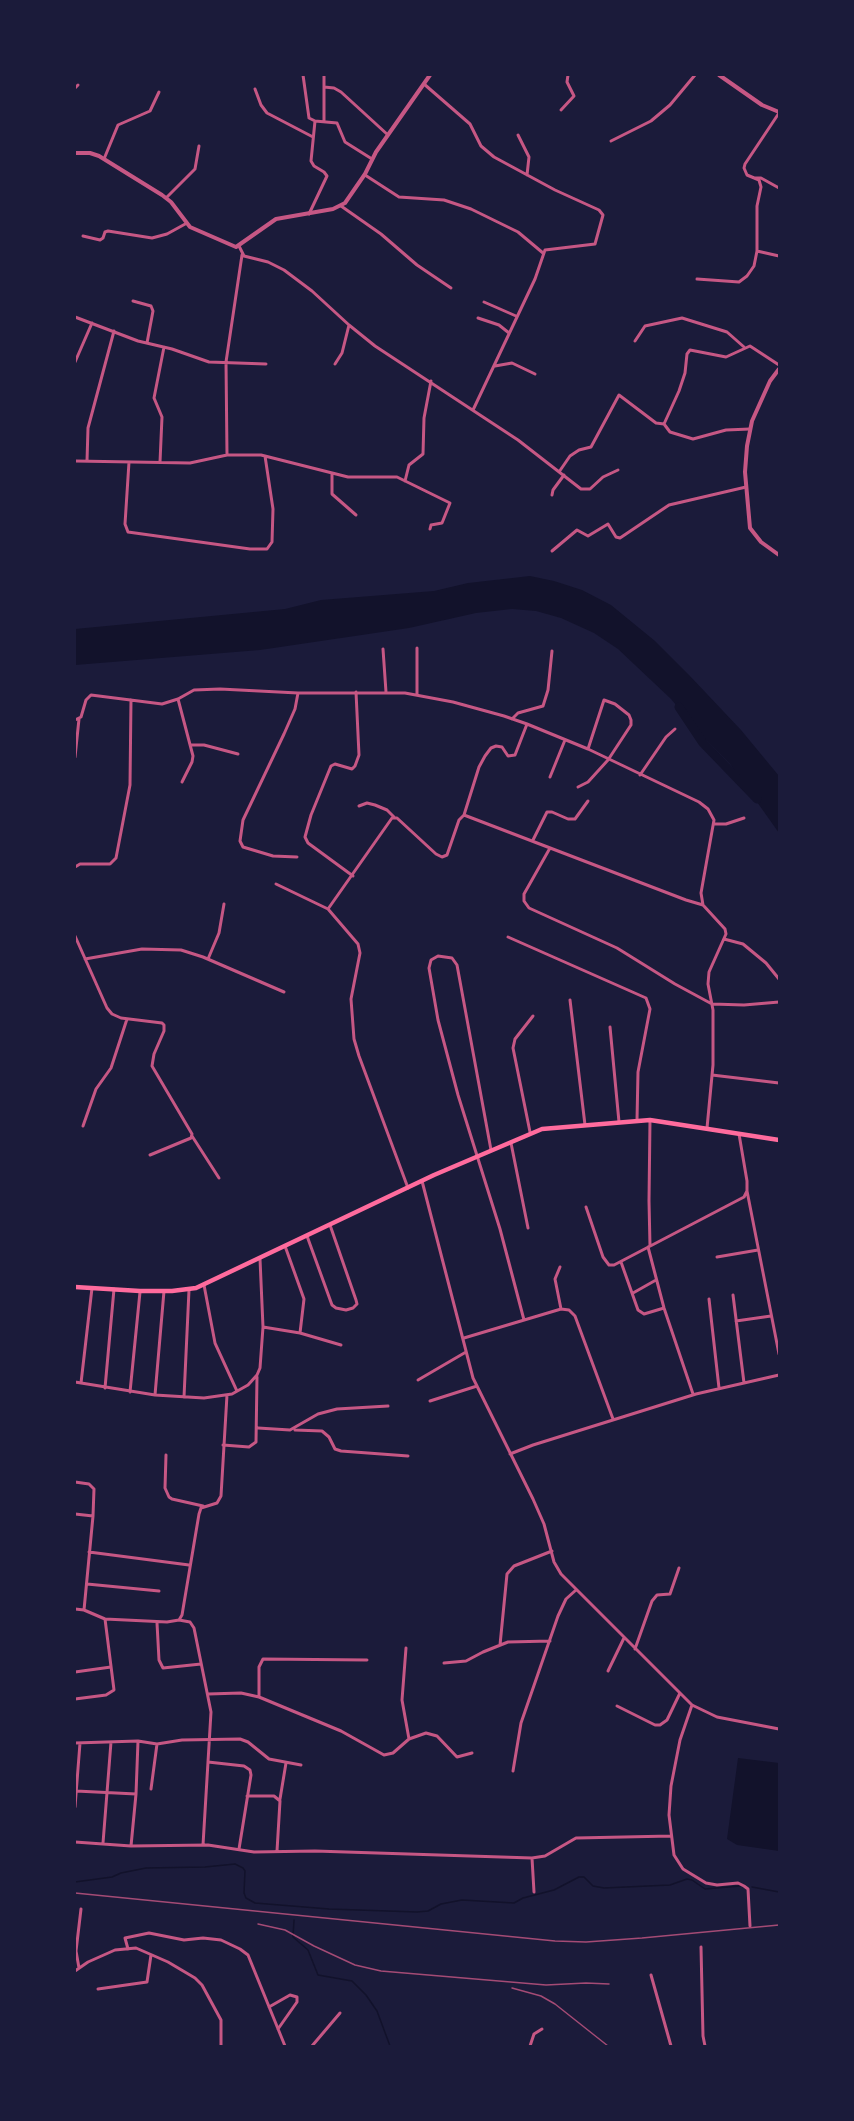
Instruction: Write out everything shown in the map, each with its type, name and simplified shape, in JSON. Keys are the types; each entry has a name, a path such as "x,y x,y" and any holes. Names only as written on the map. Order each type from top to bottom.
{"main road":[{"path":"75,1287 164,1291 189,1290 204,1285 422,1181 530,1132 542,1129 650,1120 779,1140"}],"street":[{"path":"303,75 308,114 312,120 337,123 345,142 372,159"},
{"path":"324,75 324,121"},
{"path":"75,153 90,153 104,159 166,198 193,228 234,247 239,246 276,219 341,206 365,174 372,159 430,75"},
{"path":"561,110 573,96 567,79 568,75"},
{"path":"611,141 651,121 670,105 694,75"},
{"path":"697,279 729,282 743,280 754,266 757,251 757,206 761,187 759,180 745,172 745,164 779,113 762,105 718,75"},
{"path":"424,84 470,124 478,141 494,157 600,210 603,214 595,244 548,248 543,253 535,279 473,410"},
{"path":"324,87 334,88 341,92 388,135"},
{"path":"255,89 267,113 313,137"},
{"path":"104,159 118,125 150,111 159,92"},
{"path":"309,214 327,176 312,164 315,121"},
{"path":"518,135 529,157 527,175"},
{"path":"166,198 195,169 199,146"},
{"path":"365,174 403,199 444,200 471,209 518,232 543,253"},
{"path":"754,178 761,178 779,188"},
{"path":"341,206 381,234 417,265 451,288"},
{"path":"83,236 100,240 108,231 152,238 167,234 187,223"},
{"path":"227,455 226,362 242,255 239,246"},
{"path":"757,251 779,256"},
{"path":"242,255 284,270 378,348 522,443 586,490 603,477 618,470"},
{"path":"133,301 151,306 153,311 147,343"},
{"path":"484,302 516,316"},
{"path":"75,317 205,361 266,364"},
{"path":"478,318 499,325 509,333"},
{"path":"635,341 645,326 682,318 727,332 744,347"},
{"path":"75,362 92,323"},
{"path":"335,364 342,353 349,325"},
{"path":"87,461 88,428 114,330"},
{"path":"160,462 162,417 154,398 164,346"},
{"path":"664,424 680,388 689,352 693,350 726,357 744,347 753,347 779,367 754,414 746,453 746,487 750,528 761,542 779,555"},
{"path":"494,367 512,363 534,374"},
{"path":"405,481 409,465 423,454 424,418 431,381"},
{"path":"559,472 576,451 591,447 619,394 656,423 664,424 670,432 693,439 726,430 750,429"},
{"path":"75,461 190,463 227,455 265,456 355,478 397,477 450,503 442,523 431,525 430,529"},
{"path":"129,461 125,524 128,532 250,549 267,549 272,542 273,509 265,456"},
{"path":"332,473 332,494 356,515"},
{"path":"552,495 553,490 564,476"},
{"path":"552,551 577,530 588,536 608,524 616,537 623,538 669,505 746,487"},
{"path":"417,648 417,695"},
{"path":"383,649 386,692"},
{"path":"512,719 518,713 543,706 548,690 552,651"},
{"path":"75,757 77,719 82,714 87,697 91,695 162,704 198,690 220,688 298,693 386,692 453,702 527,724 588,749 704,805 712,814 714,824 701,893 703,904 725,929 726,934 710,972 708,984 711,1004 712,1075 707,1129"},
{"path":"353,876 308,843 305,837 311,814 331,766 335,764 352,769 355,766 360,750 356,692"},
{"path":"297,857 273,856 243,847 240,841 243,820 295,709 298,693"},
{"path":"178,699 193,759 182,782"},
{"path":"75,867 80,864 110,864 116,858 130,785 131,700"},
{"path":"578,787 588,782 608,760 631,722 629,715 608,701 603,701 588,749"},
{"path":"359,806 367,803 387,810 436,854 447,855 485,756 491,748 496,746 502,747 508,756 515,755 527,724"},
{"path":"640,775 666,737 675,729"},
{"path":"550,777 565,740"},
{"path":"190,745 204,745 238,754"},
{"path":"533,840 548,812 575,819 588,801"},
{"path":"464,815 686,900 703,904"},
{"path":"328,909 394,817"},
{"path":"714,824 726,824 744,818"},
{"path":"550,848 524,894 524,901 529,908 617,948 711,1004 744,1005 779,1002"},
{"path":"276,884 328,909 359,947 351,999 354,1039 408,1188"},
{"path":"208,959 219,933 224,904"},
{"path":"75,936 107,1008 112,1014 164,1025 164,1031 152,1059 152,1066 219,1178"},
{"path":"508,937 646,998 650,1010 638,1072 637,1120"},
{"path":"724,939 743,944 766,963 779,979"},
{"path":"85,959 132,950 166,948 181,950 208,959 284,992"},
{"path":"491,1150 457,965 452,958 438,956 429,963 433,998 458,1095 500,1228 524,1320"},
{"path":"570,1000 585,1125"},
{"path":"530,1132 513,1048 515,1039 533,1016"},
{"path":"83,1126 96,1089 111,1068 127,1019"},
{"path":"610,1027 619,1122"},
{"path":"712,1075 779,1083"},
{"path":"650,1120 649,1246 664,1308 693,1394"},
{"path":"739,1134 747,1191 779,1354"},
{"path":"150,1155 192,1136"},
{"path":"511,1141 528,1227"},
{"path":"422,1181 466,1352 477,1386 544,1524 561,1574 692,1705 710,1715 779,1729"},
{"path":"586,1207 603,1257 609,1265 621,1261 744,1197 747,1191"},
{"path":"307,1236 332,1305 336,1308 353,1308 357,1304 356,1299 330,1224"},
{"path":"285,1246 304,1299 300,1332"},
{"path":"717,1257 758,1250"},
{"path":"75,1382 130,1392 184,1397 227,1395 248,1385 260,1368 263,1327 260,1259"},
{"path":"621,1261 638,1310 644,1314 664,1308"},
{"path":"560,1267 555,1279 561,1309"},
{"path":"633,1293 656,1280"},
{"path":"204,1285 215,1343 237,1391"},
{"path":"81,1383 92,1288"},
{"path":"105,1388 114,1289"},
{"path":"184,1397 189,1290"},
{"path":"130,1392 140,1291"},
{"path":"155,1395 164,1291"},
{"path":"733,1295 744,1383"},
{"path":"709,1299 719,1388"},
{"path":"464,1338 561,1309 569,1310 575,1316 613,1419"},
{"path":"736,1321 771,1316"},
{"path":"263,1327 300,1332 341,1345"},
{"path":"418,1380 466,1352"},
{"path":"223,1445 253,1445 256,1442 257,1375"},
{"path":"510,1454 693,1394 779,1375"},
{"path":"430,1401 477,1386"},
{"path":"166,1455 165,1488 169,1497 205,1506 217,1503 221,1496 227,1395"},
{"path":"290,1430 318,1414 337,1408 388,1406"},
{"path":"258,1428 322,1431 329,1437 335,1449 341,1451 408,1456"},
{"path":"75,1482 92,1486 94,1489 84,1610"},
{"path":"179,1620 182,1616 199,1514 205,1506"},
{"path":"75,1514 93,1516"},
{"path":"500,1645 507,1574 514,1566 552,1551"},
{"path":"89,1552 189,1565"},
{"path":"635,1649 652,1601 657,1595 670,1594 679,1568"},
{"path":"87,1584 159,1591"},
{"path":"513,1771 521,1723 563,1605 576,1590"},
{"path":"75,1609 84,1610 105,1619 157,1622 179,1620 192,1624 211,1717 202,1845"},
{"path":"75,1698 112,1692 115,1687 105,1619"},
{"path":"157,1622 159,1660 163,1668 201,1664"},
{"path":"608,1671 624,1638"},
{"path":"444,1663 466,1661 500,1645 524,1641 550,1641"},
{"path":"405,1648 402,1696 409,1739"},
{"path":"259,1696 259,1666 263,1659 367,1660"},
{"path":"75,1672 111,1667"},
{"path":"208,1694 248,1693 259,1696 340,1731 384,1755 393,1753 409,1739 432,1733 458,1756 472,1753"},
{"path":"617,1706 655,1725 660,1725 667,1720 680,1693"},
{"path":"692,1705 675,1761 670,1801 674,1855 678,1865 710,1884 738,1883 748,1889 750,1926"},
{"path":"75,1743 138,1741 158,1744 173,1741 244,1740 264,1756 301,1765"},
{"path":"131,1846 138,1741"},
{"path":"103,1843 111,1742"},
{"path":"75,1807 80,1743"},
{"path":"151,1789 158,1744"},
{"path":"208,1762 247,1767 251,1775 239,1850"},
{"path":"277,1851 280,1801 286,1763"},
{"path":"76,1791 136,1794"},
{"path":"248,1796 274,1796 280,1801"},
{"path":"75,1842 131,1846 202,1845 254,1852 532,1858 546,1856 576,1838 671,1836"},
{"path":"532,1858 534,1892"},
{"path":"81,1910 76,1951 77,1970 115,1950 136,1948 151,1955 200,1982 221,2020 220,2046"},
{"path":"128,1949 125,1938 149,1932 184,1940 208,1938 231,1944 248,1955 285,2046"},
{"path":"699,2046 704,2045 701,1947"},
{"path":"98,1989 147,1982 151,1955"},
{"path":"651,1975 671,2046"},
{"path":"269,2007 290,1995 297,1997 297,2002 278,2029"},
{"path":"312,2046 340,2013"},
{"path":"530,2046 534,2034 542,2029"}],"shaded area":[{"path":"530,576 582,590 611,605 655,641 689,675 741,730 779,776 779,833 730,764 703,737 671,699 618,649 594,633 561,618 536,611 512,609 476,613 409,628 260,650 75,665 75,629 285,609 321,600 434,591 468,583"},
{"path":"738,1758 779,1763 779,1851 737,1845 727,1839"}],"waterway":[{"path":"679,707 703,743 757,799"},
{"path":"75,1882 112,1877 146,1868 235,1864 245,1871 244,1893 246,1898 255,1903 329,1909 417,1912 428,1911 441,1904 462,1900 514,1903 523,1898 554,1890 579,1877 584,1877 593,1886 604,1888 670,1885 687,1879 705,1889 740,1886"},
{"path":"752,1887 779,1892"},
{"path":"294,1920 293,1937 308,1950 318,1975 352,1981 377,2011 390,2046"}],"railway":[{"path":"75,1893 555,1941 586,1942 779,1925"},
{"path":"258,1924 285,1930 355,1965 381,1971 546,1985 609,1984"},
{"path":"512,1988 541,1996 555,2004 608,2046"}]}
